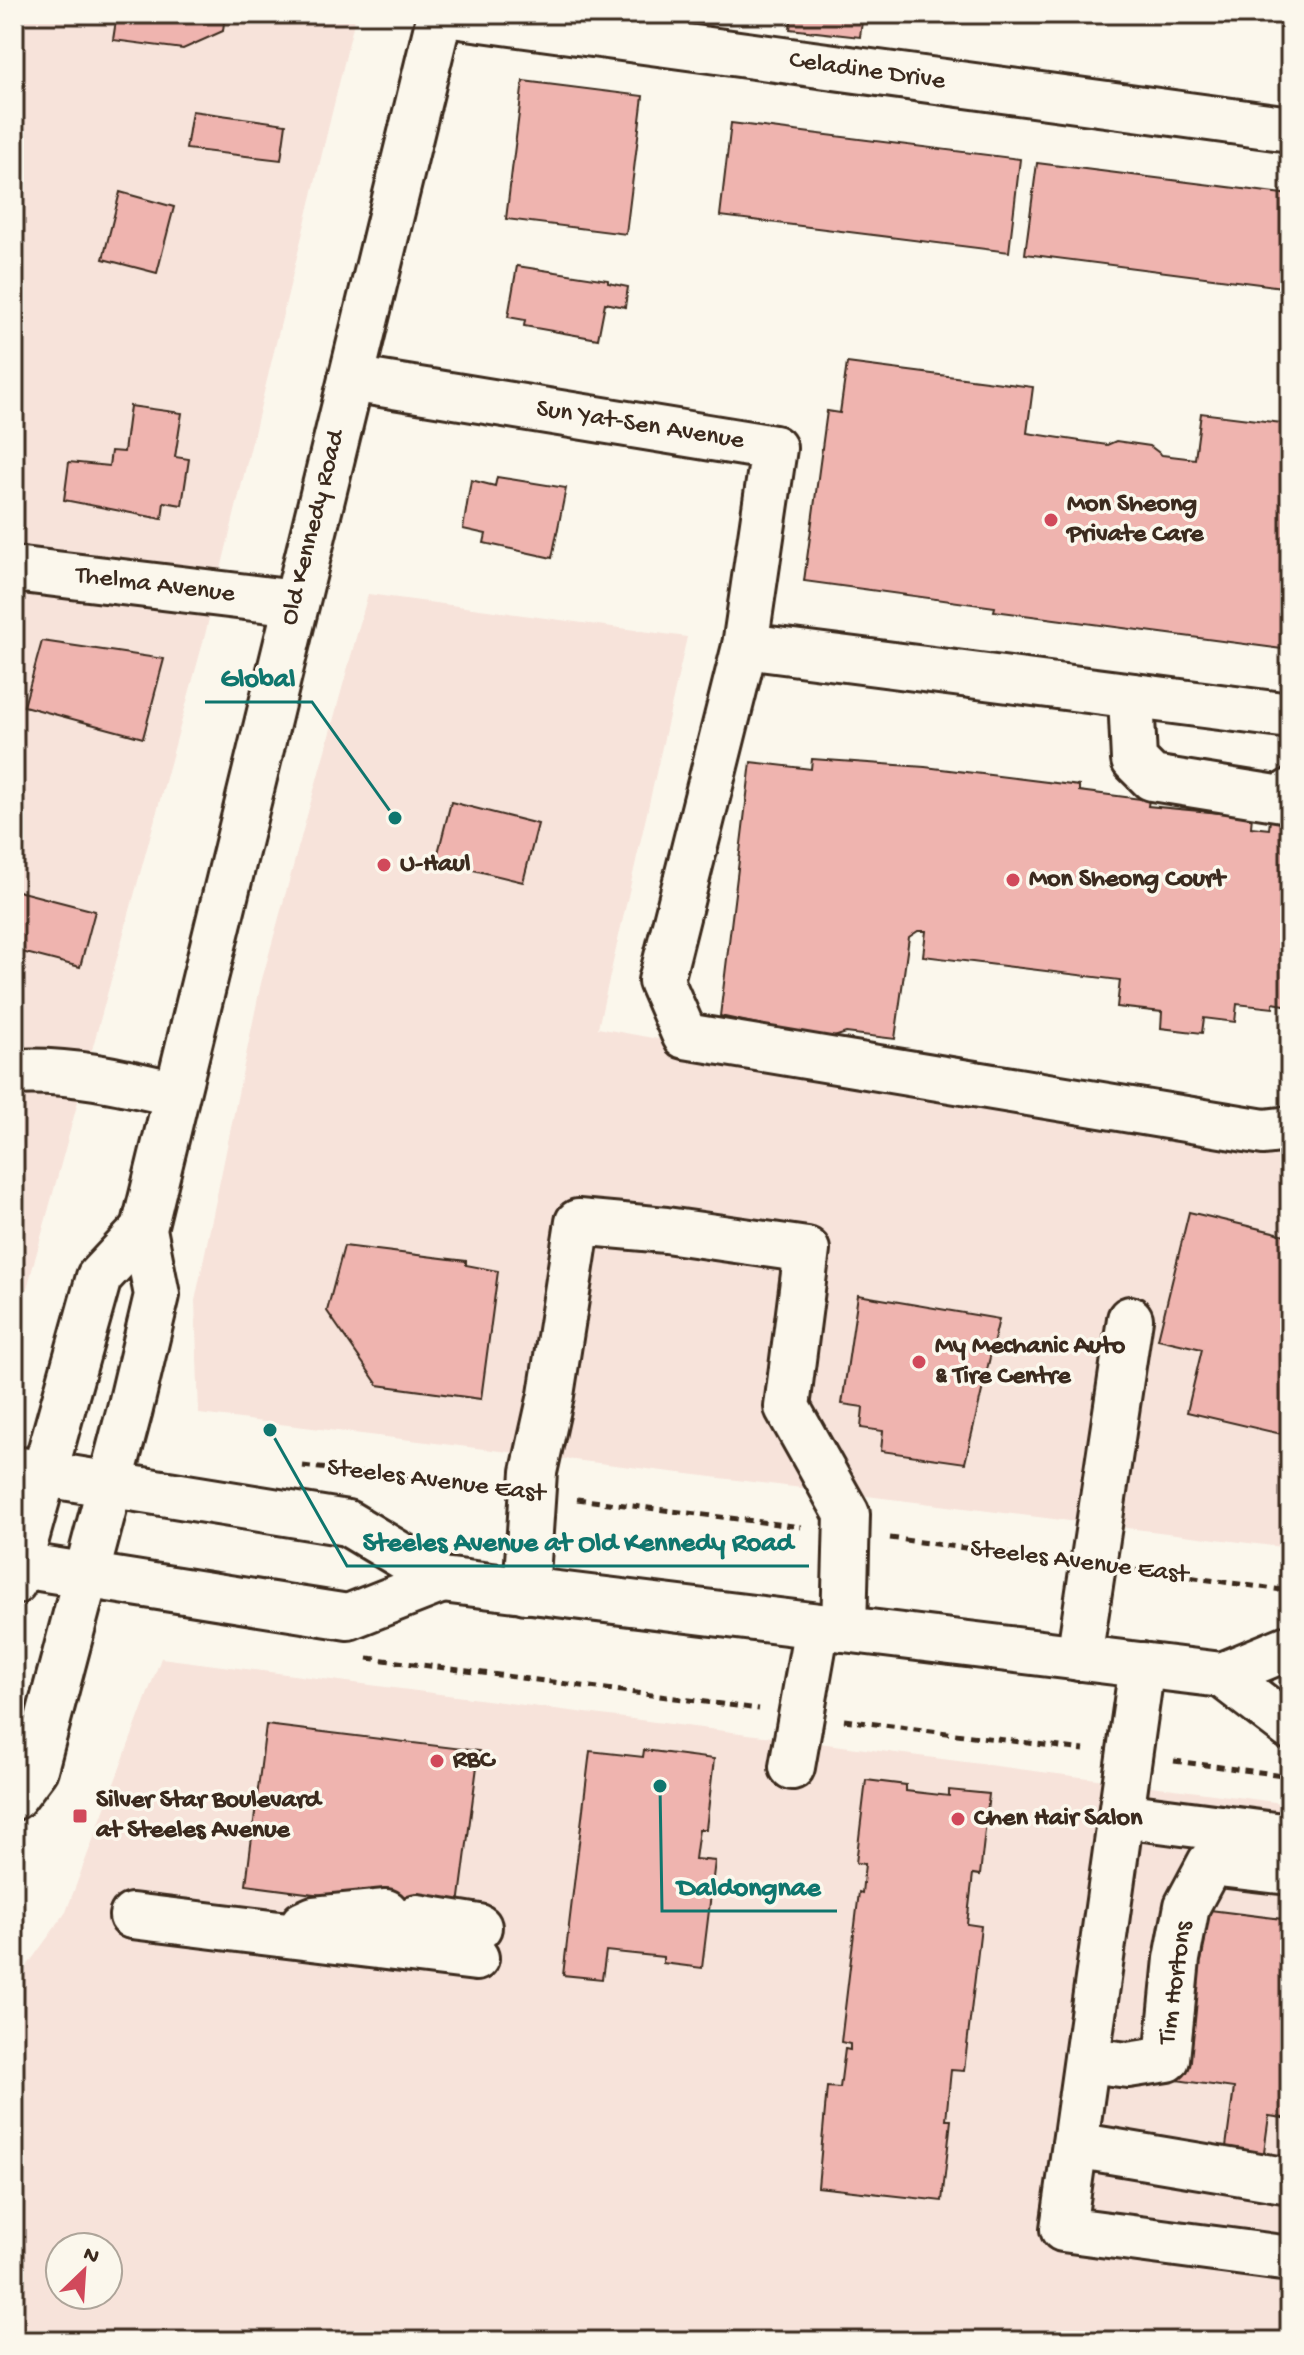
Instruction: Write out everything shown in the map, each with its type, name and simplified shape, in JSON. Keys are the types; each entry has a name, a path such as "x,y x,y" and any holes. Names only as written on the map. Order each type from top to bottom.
{"street":[{"name":"Celadine Drive","path":"442,14 1290,129"},
{"name":"Old Kennedy Road","path":"14,1797 35,1769 157,1295 144,1229 442,14"},
{"name":"Sun Yat-Sen Avenue","path":"351,379 774,448 745,646"},
{"name":"Thelma Avenue","path":"14,569 296,603"},
{"path":"1290,716 745,646 661,981 685,1036 1264,1132 1290,1129"},
{"path":"1131,696 1134,760 1152,778 1283,799 1290,792"},
{"path":"14,1072 63,1072 176,1094"},
{"path":"526,1591 532,1493 578,1222 666,1230 807,1250 787,1407 847,1514 830,1628 801,1715 792,1767"},
{"name":"Old Kennedy Road","path":"15,1570 29,1471 99,1277 144,1229"},
{"path":"1079,1658 1130,1319"},
{"name":"Steeles Avenue East","path":"29,1471 347,1523 442,1580 1222,1675 1290,1647"},
{"name":"Steeles Avenue East","path":"15,1570 85,1576 348,1617 442,1580"},
{"path":"1142,1665 1063,2229 1290,2259"},
{"path":"1222,1675 1290,1727"},
{"path":"1121,1815 1290,1837"},
{"name":"Tim Hortons","path":"1087,2060 1128,2065 1167,2059 1177,1959 1187,1906 1210,1863 1290,1872"},
{"path":"132,1916 283,1935 478,1943 401,1915 314,1919 283,1935"},
{"path":"1075,2145 1290,2181"}],"path":[{"name":"Steeles Avenue East","path":"288,1464 1290,1591"},
{"path":"356,1657 1290,1775"}],"shaded area":[{"path":"14,14 356,14 205,635 16,1329"},
{"path":"368,594 687,637 598,1028 1290,1155 1290,1548 199,1414 195,1301 261,983"},
{"path":"161,1658 1290,1804 1290,2341 14,2341 14,1984 66,1912"}],"building":[{"path":"117,14 225,14 223,31 183,49 113,40"},
{"path":"792,14 863,14 860,37 790,29"},
{"path":"523,81 643,96 626,234 506,219"},
{"path":"192,111 286,124 281,160 186,149"},
{"path":"731,123 1020,159 1009,252 720,216"},
{"path":"1037,163 1290,195 1290,288 1025,254"},
{"path":"120,192 174,207 157,273 103,259"},
{"path":"517,266 608,280 608,283 628,287 625,307 605,303 598,339 524,326 525,320 508,317"},
{"name":"Mon Sheong Private Care","path":"847,363 1033,387 1027,433 1107,445 1116,441 1150,446 1162,455 1195,459 1201,413 1290,424 1290,650 994,611 995,607 804,581 827,411 840,413"},
{"path":"130,406 182,413 175,457 189,459 182,505 164,502 162,519 64,500 69,462 109,466 111,451 124,452"},
{"path":"497,477 566,488 552,558 484,543 486,534 463,529 471,480 495,486"},
{"path":"42,641 164,659 143,738 24,706"},
{"name":"Mon Sheong Court","path":"812,759 925,767 1079,786 1079,791 1149,800 1148,806 1252,816 1251,827 1269,829 1270,820 1290,822 1290,1006 1273,1003 1273,1008 1237,1004 1235,1022 1204,1018 1202,1033 1161,1028 1162,1012 1117,1007 1120,980 923,956 926,931 918,931 909,937 895,1039 846,1033 828,1039 720,1016 751,762 811,769"},
{"path":"451,802 538,824 523,882 436,861"},
{"path":"14,890 95,911 80,967 14,950"},
{"path":"1189,1212 1290,1236 1290,1436 1187,1412 1202,1349 1158,1339"},
{"path":"344,1246 466,1261 466,1265 498,1271 481,1399 378,1385 327,1311"},
{"name":"My Mechanic Auto & Tire Centre","path":"858,1295 999,1319 965,1463 881,1451 883,1431 861,1428 863,1407 842,1404"},
{"path":"266,1725 479,1751 458,1913 246,1885"},
{"path":"644,1750 714,1759 706,1829 699,1829 695,1859 715,1861 702,1968 663,1963 663,1957 606,1951 602,1979 563,1975 590,1751 643,1757"},
{"path":"866,1780 906,1785 906,1791 949,1796 949,1790 989,1794 980,1875 973,1874 967,1924 981,1926 964,2071 951,2070 946,2120 951,2120 942,2201 818,2187 827,2087 840,2088 845,2049 850,2050 850,2044 841,2042 865,1864 856,1863"},
{"path":"1210,1910 1290,1920 1290,2119 1269,2116 1263,2159 1225,2154 1234,2088 1176,2080 1191,1959 1201,1961"}],"place":[{"name":"Mon Sheong Private Care","path":"1051,520"},
{"name":"Global","path":"395,818"},
{"name":"U-Haul","path":"384,865"},
{"name":"Mon Sheong Court","path":"1013,880"},
{"name":"My Mechanic Auto & Tire Centre","path":"919,1362"},
{"name":"Steeles Avenue at Old Kennedy Road","path":"270,1430"},
{"name":"RBC","path":"437,1761"},
{"name":"Daldongnae","path":"660,1786"},
{"name":"Silver Star Boulevard at Steeles Avenue","path":"80,1816"},
{"name":"Chen Hair Salon","path":"958,1819"}]}
